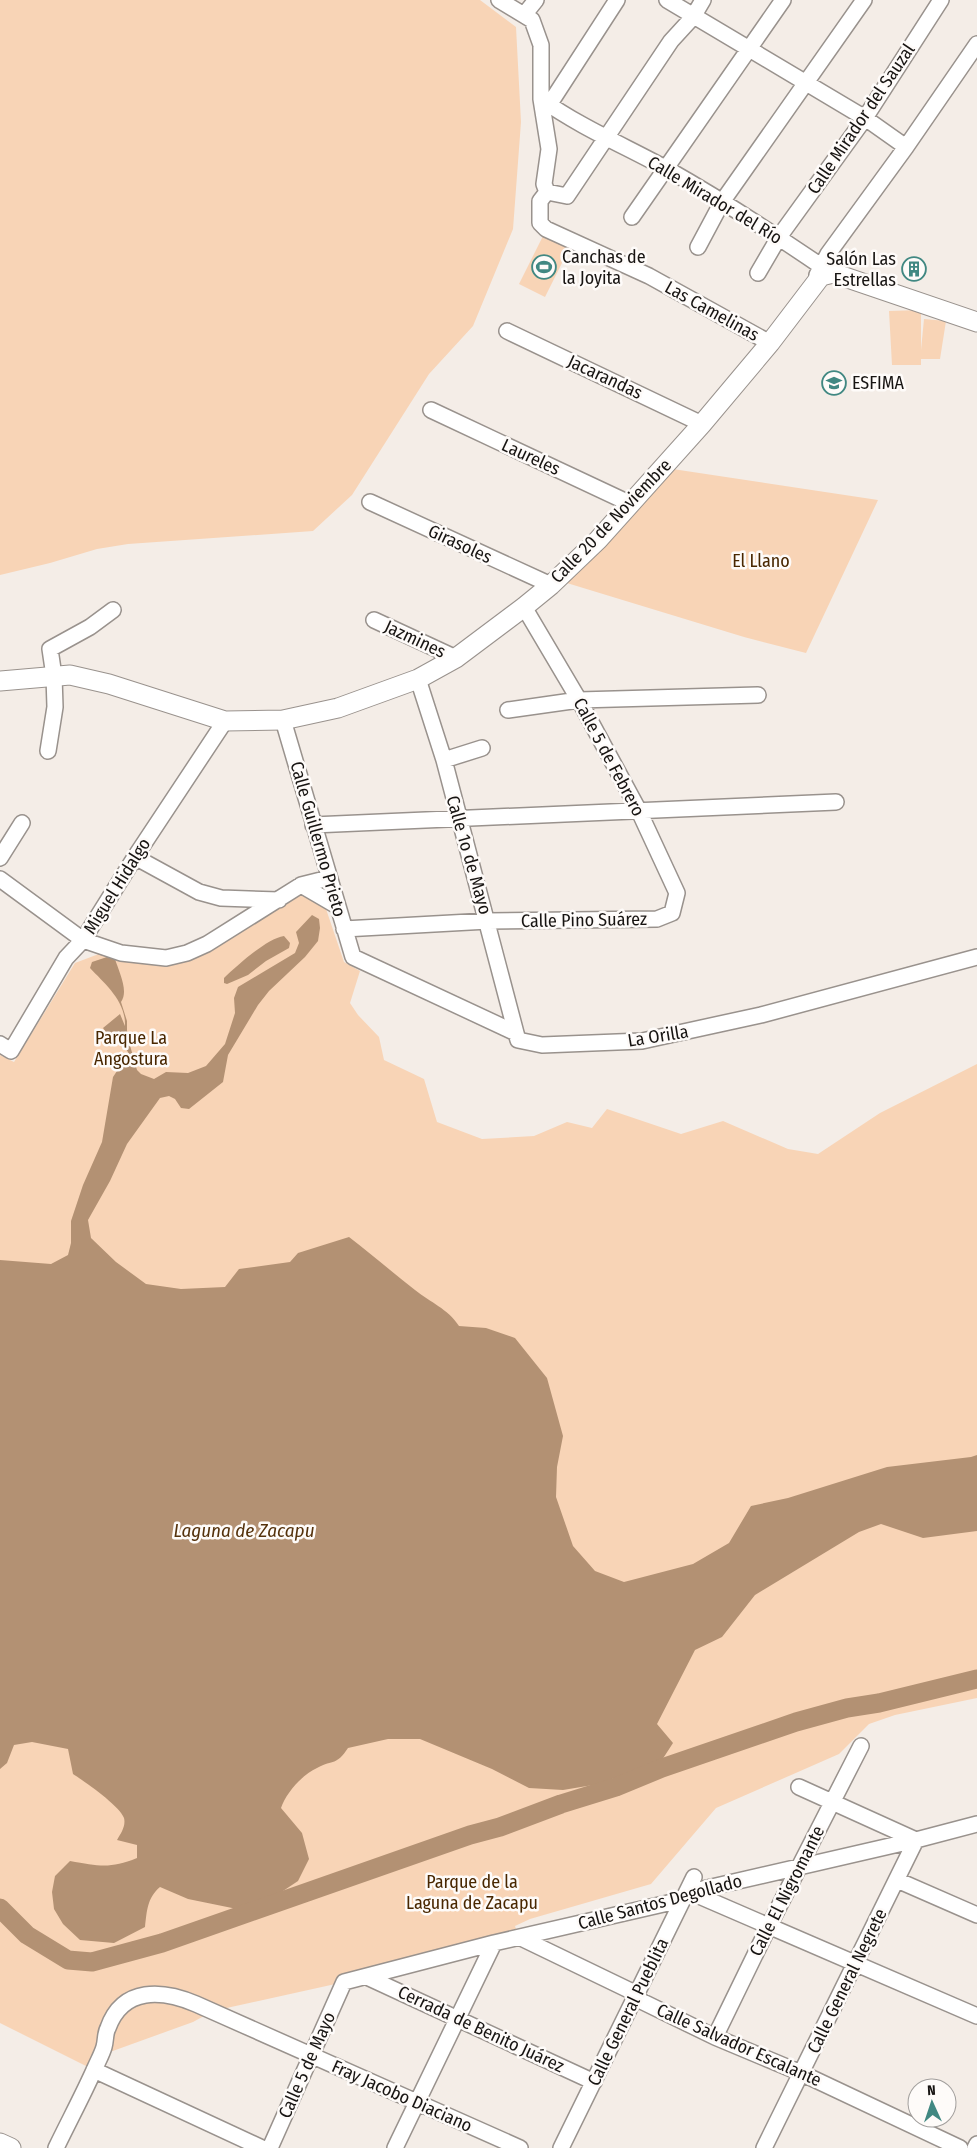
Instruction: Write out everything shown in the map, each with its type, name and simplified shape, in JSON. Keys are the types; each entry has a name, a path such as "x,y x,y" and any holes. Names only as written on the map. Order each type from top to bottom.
{"main road":[{"name":"Calle 20 de Noviembre","path":"0,681 70,675 109,684 225,721 283,720 338,708 418,679 456,658 524,607 551,585 598,540 702,424 770,343 826,267"},
{"path":"826,267 977,322"},
{"path":"0,2143 11,2148"}],"street":[{"path":"499,0 532,20 541,45 548,149 544,184 548,192 567,196 671,40 693,17 703,0"},
{"path":"524,16 536,0"},
{"path":"545,102 617,0"},
{"path":"666,0 865,118 906,147"},
{"path":"632,217 783,0"},
{"path":"698,247 722,202 864,0"},
{"name":"Calle Mirador del Sauzal","path":"758,273 779,237 865,118 941,0"},
{"path":"826,267 977,44"},
{"name":"Calle Mirador del Río","path":"545,102 667,169 826,267"},
{"name":"Las Camelinas","path":"548,192 540,201 540,224 546,229 649,276 770,343"},
{"name":"Jacarandas","path":"507,331 702,424"},
{"name":"Laureles","path":"431,410 631,504"},
{"name":"Girasoles","path":"370,502 551,585"},
{"name":"Calle 5 de Febrero","path":"524,607 579,700 638,810 677,893 672,913"},
{"path":"48,751 55,708 54,676 50,649 90,627 113,610"},
{"name":"Jazmines","path":"374,620 456,658"},
{"name":"Calle 1o de Mayo","path":"418,679 444,760 516,1033"},
{"path":"508,710 579,700 758,695"},
{"name":"Calle Guillermo Prieto","path":"283,720 353,957"},
{"name":"Miguel Hidalgo","path":"5,1047 66,958 90,942 135,857 225,721"},
{"path":"444,760 482,748"},
{"path":"313,825 836,802"},
{"path":"0,858 22,823"},
{"path":"135,857 200,892 221,898 279,900"},
{"path":"0,879 90,942 121,953 141,956 177,956 207,944 301,885 329,878"},
{"path":"301,885 337,906"},
{"name":"Calle Pino Suárez","path":"344,929 488,921 657,919 672,913"},
{"name":"La Orilla","path":"353,957 516,1033 518,1040 542,1045 642,1042 761,1015 977,957"},
{"name":"Calle El Nigromante","path":"715,2037 768,1926 801,1866 861,1746"},
{"path":"799,1787 916,1840"},
{"name":"Calle Santos Degollado","path":"344,1982 801,1866 974,1827"},
{"name":"Calle General Negrete","path":"764,2148 916,1840"},
{"name":"Calle General Pueblita","path":"561,2148 694,1877"},
{"path":"897,1880 977,1915"},
{"path":"686,1896 768,1926 977,2016"},
{"name":"Calle Salvador Escalante","path":"521,1938 637,1994 641,2001 715,2037 801,2072 960,2148"},
{"path":"395,2148 494,1943"},
{"name":"Cerrada de Benito Juárez","path":"367,1977 594,2082"},
{"name":"Calle 5 de Mayo","path":"270,2148 344,1982"},
{"name":"Fray Jacobo Diaciano","path":"56,2148 94,2070 104,2046 108,2028 123,2006 134,1998 158,1993 181,1998 520,2148"},
{"path":"94,2070 262,2148"},
{"path":"975,2148 977,2144"}],"green space":[{"path":"0,0 480,0 516,27 521,122 513,229 473,326 429,374 352,495 313,531 128,544 97,549 0,575"},
{"name":"Canchas de la Joyita","path":"543,236 569,249 545,297 519,284"},
{"path":"921,310 921,350 924,319 946,321 940,359 921,359 921,365 892,365 889,311"},
{"name":"El Llano","path":"666,468 878,500 806,653 744,637 557,580"},
{"path":"298,888 325,906 344,962 360,971 350,1003 358,1015 379,1037 384,1060 424,1079 437,1122 482,1139 534,1136 567,1122 592,1128 607,1109 681,1134 723,1121 788,1149 818,1154 880,1113 977,1064 977,1698 895,1715 869,1724 839,1754 716,1808 651,1884 530,1919 515,1926 517,1932 367,1977 213,2011 193,2022 110,2052 94,2070 0,2023 0,1055 14,1062 75,963 104,952 167,959"}],"water":[{"name":"Laguna de Zacapu","path":"312,915 319,919 318,941 305,957 269,991 258,1005 228,1055 223,1082 189,1109 181,1108 175,1099 169,1096 160,1098 127,1144 110,1181 88,1220 91,1238 116,1262 146,1284 181,1289 225,1287 239,1269 290,1262 298,1253 349,1237 415,1290 444,1310 459,1326 486,1328 515,1338 547,1378 563,1436 557,1467 556,1497 573,1546 595,1571 624,1582 693,1564 729,1543 751,1506 788,1498 887,1467 977,1455 977,1531 923,1538 881,1524 859,1532 755,1595 722,1637 695,1650 657,1724 673,1743 662,1760 599,1784 563,1790 529,1788 492,1769 420,1739 388,1739 348,1748 337,1760 311,1771 300,1780 283,1802 281,1808 302,1833 309,1859 298,1881 271,1899 237,1909 188,1899 160,1887 150,1900 145,1927 114,1943 80,1940 63,1924 54,1909 52,1892 55,1876 70,1861 112,1865 137,1858 137,1845 117,1840 124,1827 124,1818 116,1807 73,1774 68,1749 32,1742 14,1745 7,1763 0,1769 0,1260 51,1264 68,1255 71,1243 71,1221 83,1185 102,1142 113,1077 117,1071 130,1062 129,1053 103,1028 120,1014 125,1026 124,1017 114,994 90,968 92,962 107,957 115,959 124,987 121,1002 127,1021 127,1035 137,1070 141,1074 154,1079 166,1072 188,1073 206,1066 225,1044 235,1013 234,998 238,987 295,953 299,943 296,932"},
{"path":"284,936 290,943 289,948 266,961 248,975 227,984 224,983 224,978 253,953 269,942"}],"waterway":[{"path":"0,1908 27,1935 68,1960 92,1962 162,1943 470,1835 500,1827 561,1804 616,1787 662,1768 796,1722 847,1708 879,1703 977,1679"}],"place":[{"name":"Canchas de la Joyita","path":"544,267"},
{"name":"Salón Las Estrellas","path":"914,269"},
{"name":"ESFIMA","path":"834,383"}],"park label":[{"name":"Parque La Angostura","path":"131,1048"},
{"name":"Parque de la Laguna de Zacapu","path":"472,1892"}]}
